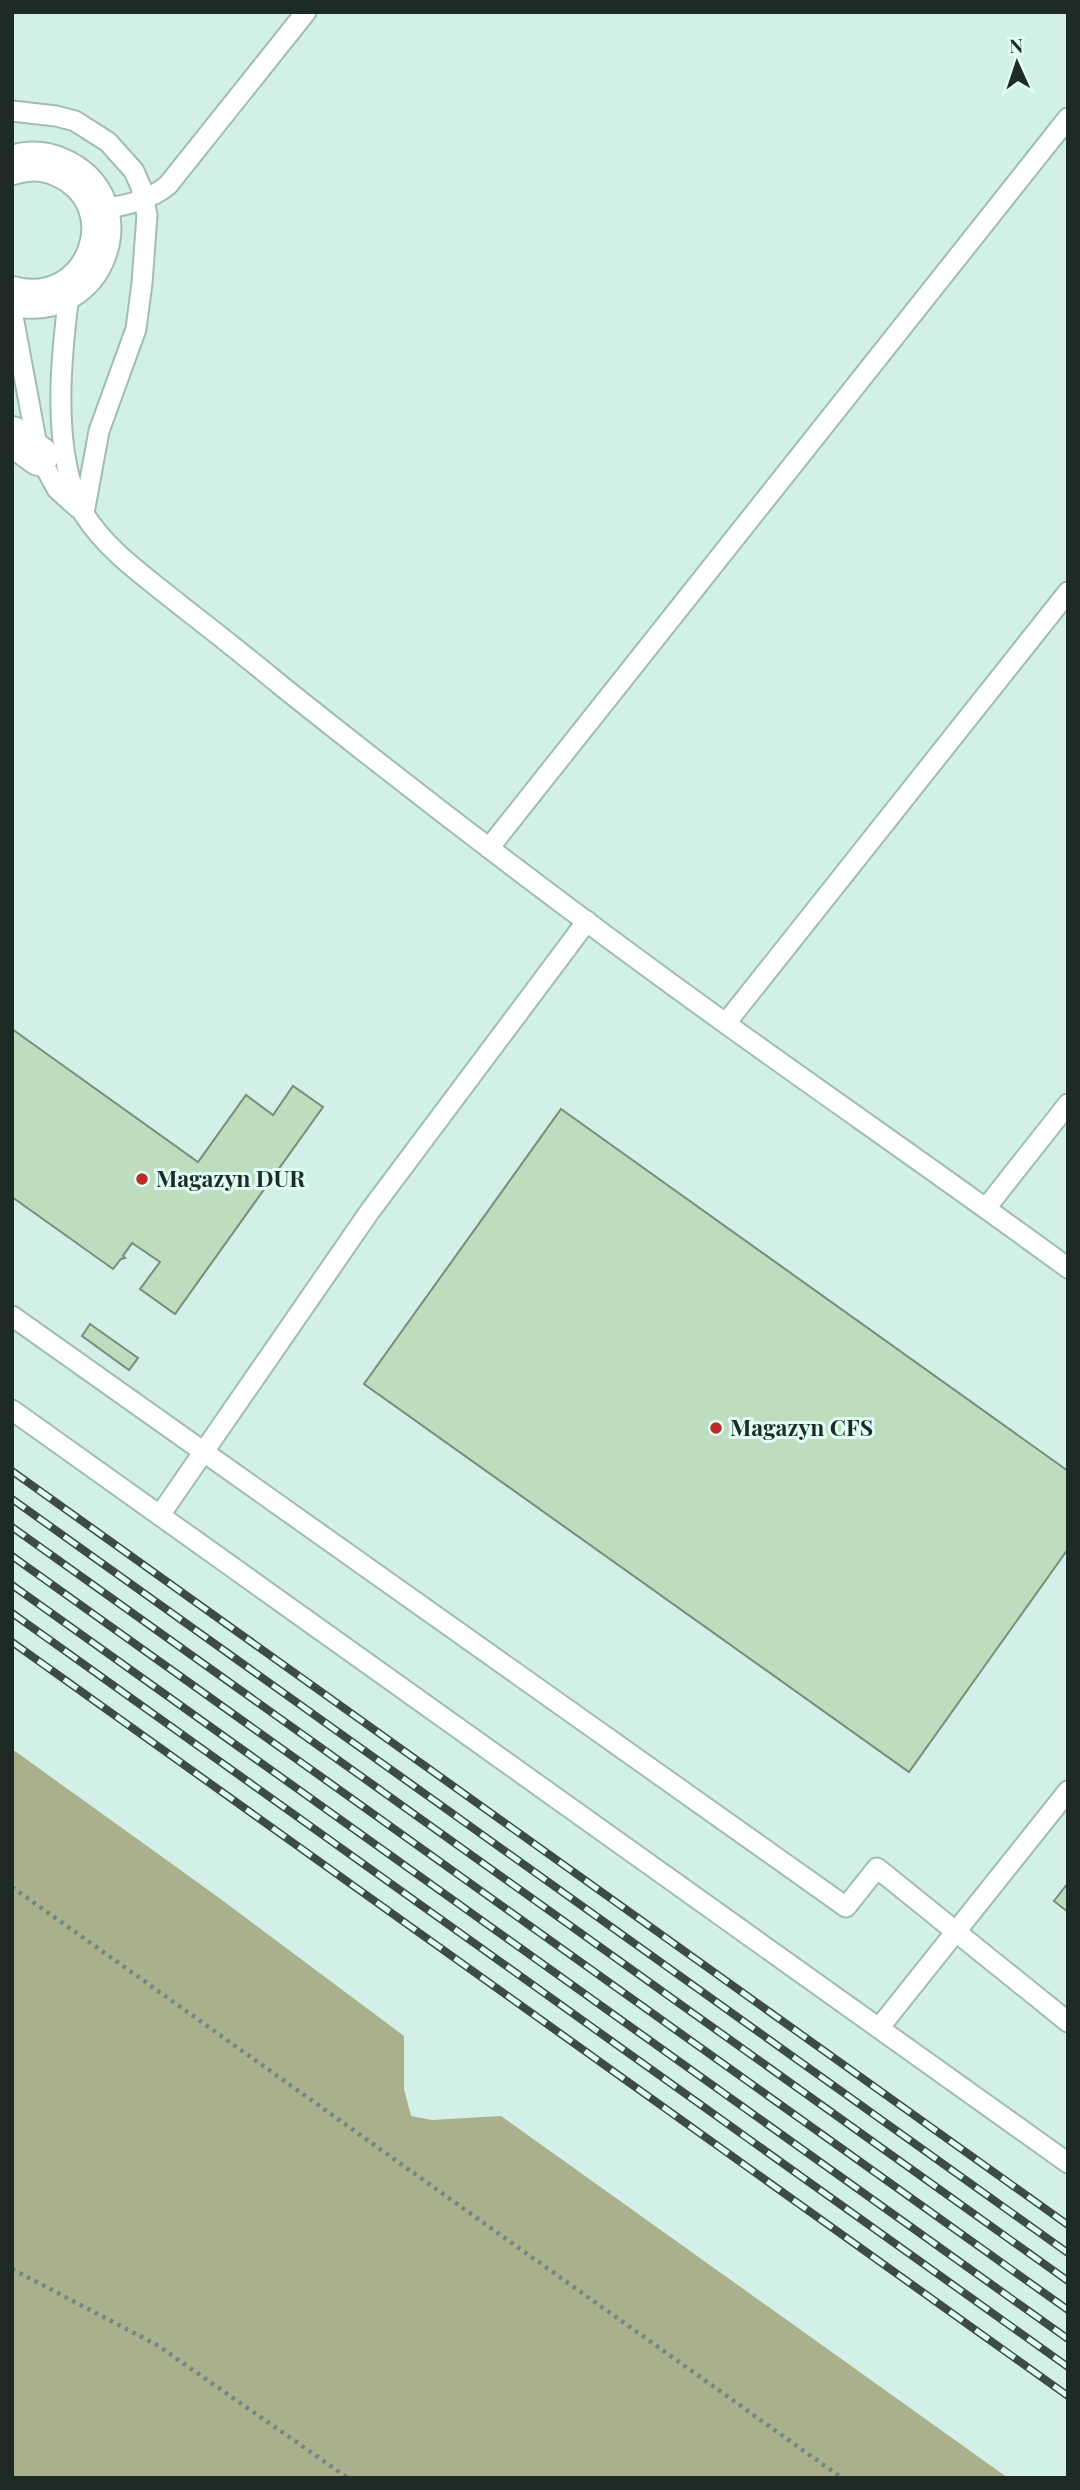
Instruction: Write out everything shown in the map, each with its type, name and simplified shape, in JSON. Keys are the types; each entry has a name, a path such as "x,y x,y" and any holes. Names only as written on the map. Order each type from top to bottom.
{"main road":[{"path":"12,296 40,299 70,288 84,276 94,262 100,246 102,228 99,210 92,195 69,171 54,164 21,159"}],"lane":[{"path":"99,210 144,201 157,195 168,185 306,12"},
{"path":"12,111 56,116 92,130 108,142 134,172 144,201 146,234 136,329 100,431 84,514"},
{"path":"489,848 1068,118"},
{"path":"70,288 61,367 62,417 67,463 84,514"},
{"path":"12,310 26,446 57,489 134,568 489,848 726,1023 1068,1268"},
{"path":"726,1023 1068,592"},
{"path":"160,1515 378,1200 587,921"},
{"path":"986,1208 1068,1104"},
{"path":"12,1316 846,1907 877,1868 1068,2022"},
{"path":"12,1410 1068,2163"},
{"path":"879,2028 1068,1791"}],"path":[{"path":"12,1886 842,2478"},
{"path":"12,2269 157,2345 348,2478"}],"green space":[{"path":"12,1749 211,1892 404,2036 404,2089 411,2116 432,2120 501,2116 1008,2478 12,2478"}],"building":[{"name":"Magazyn DUR","path":"12,1029 198,1162 246,1095 273,1115 293,1086 323,1107 175,1314 140,1289 160,1262 132,1243 123,1256 125,1258 113,1269 12,1197"},
{"name":"Magazyn CFS","path":"561,1109 1068,1471 1068,1549 909,1772 364,1384"},
{"path":"90,1324 138,1358 129,1370 82,1336"},
{"path":"1068,1883 1068,1912 1054,1901"}],"railway":[{"path":"12,1471 1068,2225"},
{"path":"12,1499 1068,2253"},
{"path":"12,1527 1068,2281"},
{"path":"12,1556 1068,2310"},
{"path":"12,1585 1068,2339"},
{"path":"12,1613 1068,2367"},
{"path":"12,1642 1068,2396"}],"place":[{"name":"Magazyn DUR","path":"142,1179"},
{"name":"Magazyn CFS","path":"716,1428"}]}
